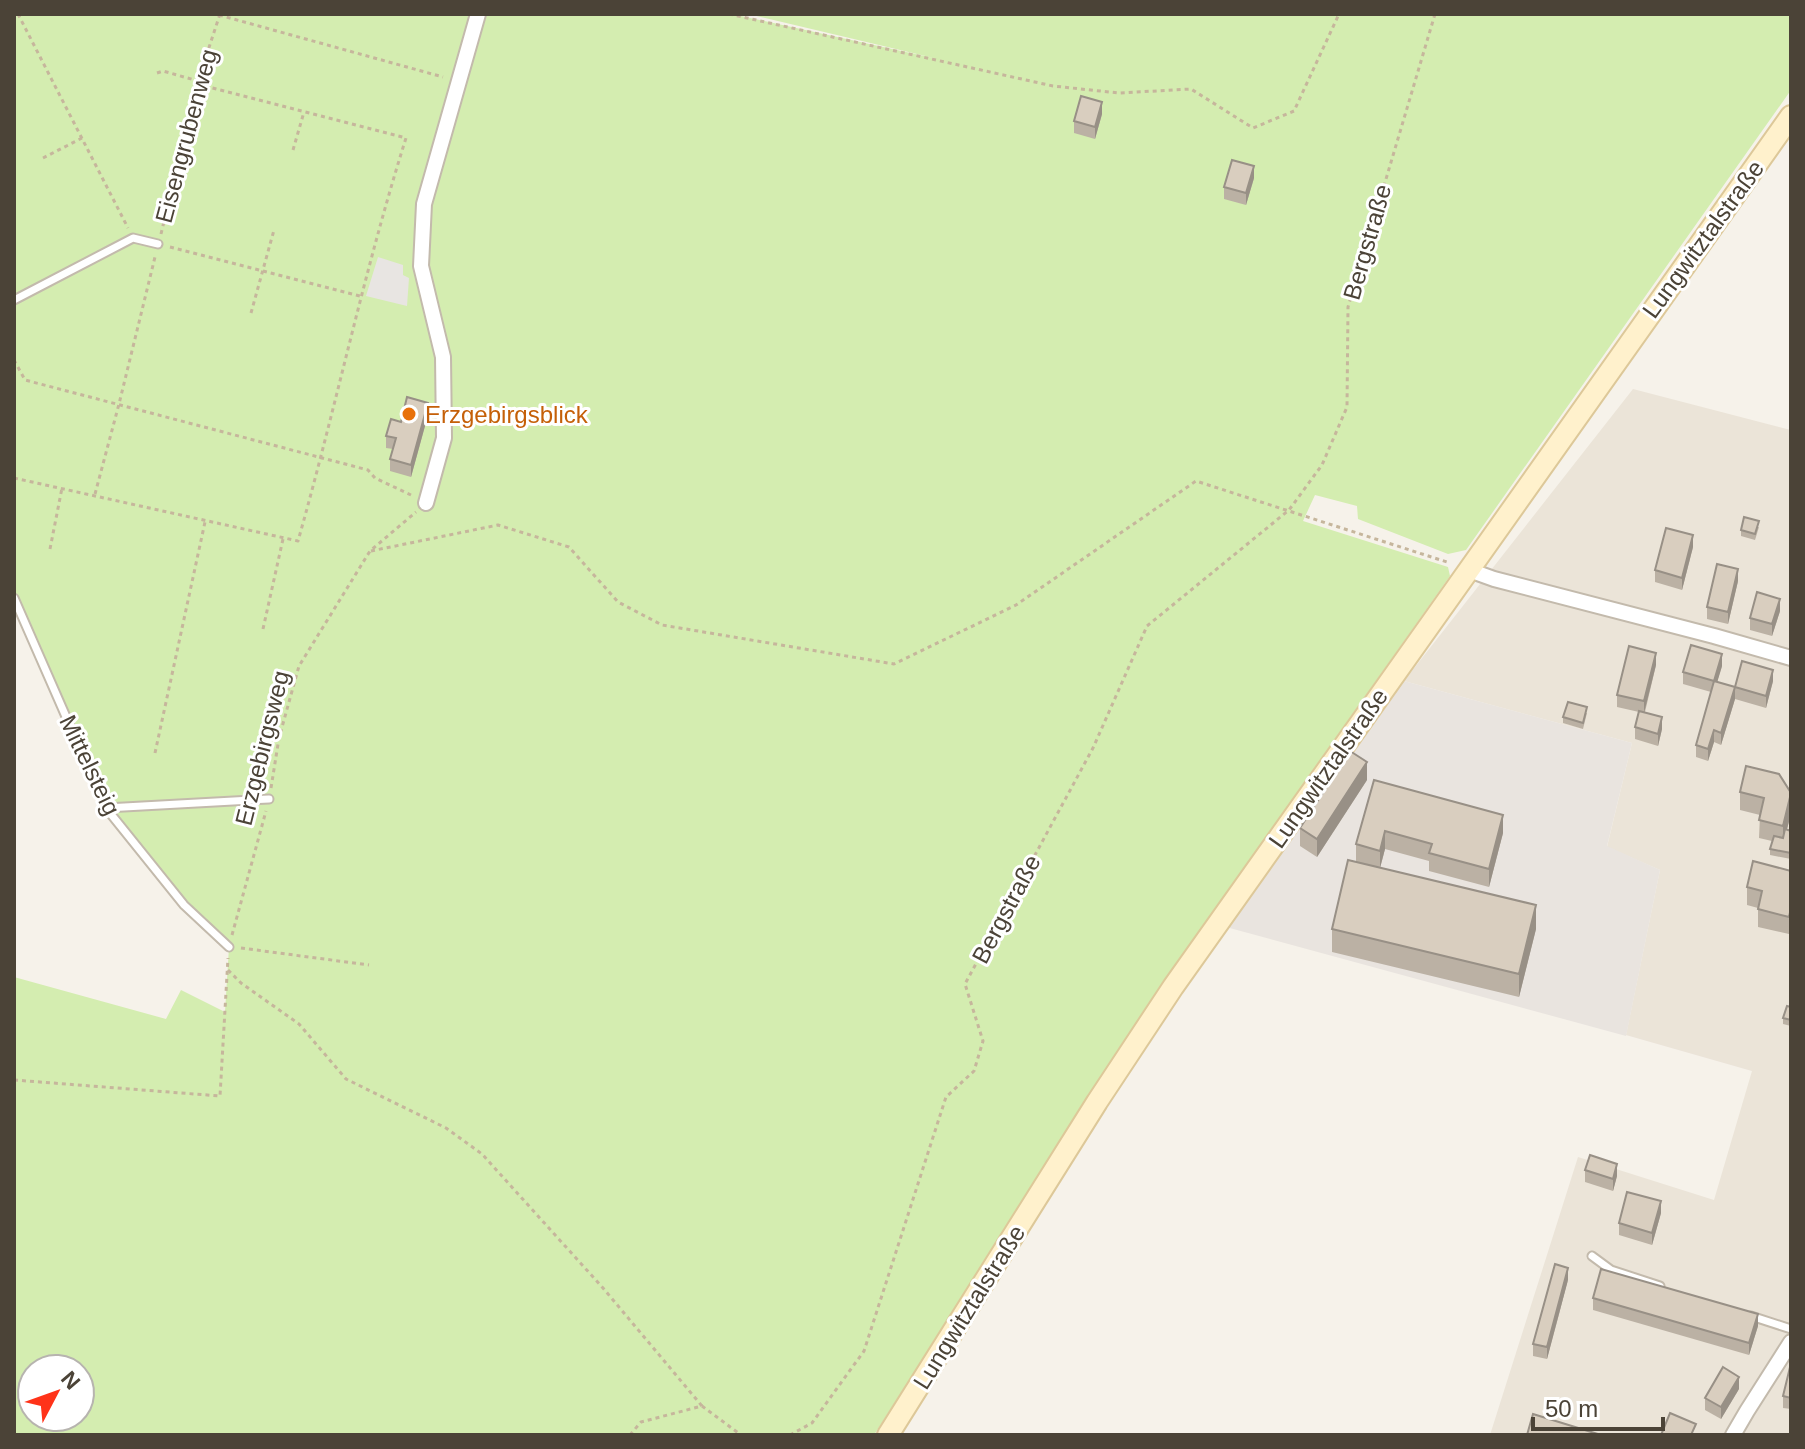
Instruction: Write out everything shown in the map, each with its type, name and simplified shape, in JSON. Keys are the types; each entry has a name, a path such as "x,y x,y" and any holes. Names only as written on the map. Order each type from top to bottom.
{"main road":[{"name":"Lungwitztalstraße","path":"888,1435 1097,1102 1165,1000 1791,116"}],"street":[{"path":"426,503 444,438 443,357 421,266 424,204 478,14"},
{"path":"1469,570 1791,658"},
{"path":"1733,1435 1791,1342"}],"lane":[{"name":"Eisengrubenweg","path":"14,300 133,238 158,244"},
{"name":"Mittelsteig","path":"14,598 106,808 184,905 229,947"},
{"path":"106,808 269,799"},
{"path":"1592,1256 1611,1270 1671,1290"},
{"path":"1746,1314 1791,1329"}],"path":[{"path":"18,14 133,238"},
{"path":"219,14 458,82"},
{"name":"Eisengrubenweg","path":"158,244 198,83 219,14"},
{"path":"729,14 1053,86 1119,93 1191,89 1253,128 1294,111 1339,14"},
{"name":"Bergstraße","path":"790,1435 812,1423 864,1351 946,1097 974,1071 983,1041 965,984 1093,748 1147,626 1289,510 1322,465 1347,407 1348,307 1435,14"},
{"path":"14,478 298,541 384,207 406,138 163,71 157,73"},
{"path":"293,150 304,112"},
{"path":"43,158 82,138"},
{"path":"251,313 274,230"},
{"path":"95,495 158,244 361,297"},
{"path":"14,360 25,380 368,470 375,478 426,503"},
{"path":"370,551 498,525 569,547 618,602 662,625 894,664 1016,605 1196,481 1469,570"},
{"path":"50,549 62,488"},
{"name":"Erzgebirgsweg","path":"14,1080 220,1096 229,947 269,799 279,738 299,666 370,551 426,503"},
{"path":"155,753 206,520"},
{"path":"263,629 283,538"},
{"path":"229,947 369,965"},
{"path":"227,969 241,983 299,1024 346,1079 446,1128 482,1154 603,1288 702,1406 741,1435"},
{"path":"630,1435 641,1422 702,1406"}],"shaded area":[{"path":"378,257 403,265 403,275 409,278 407,306 366,296"},
{"path":"1633,389 1791,430 1791,1435 1490,1435 1578,1157 1714,1200 1752,1071 1626,1035 1660,870 1607,847 1632,743 1404,681"},
{"path":"1404,681 1632,743 1607,846 1660,870 1626,1036 1226,927"}],"green space":[{"path":"14,14 732,14 938,59 748,14 1791,14 1791,90 1466,550 1448,554 1358,519 1357,506 1315,495 1303,521 1448,567 1450,576 1165,980 874,1435 14,1435 14,977 166,1019 181,990 225,1012 229,947 184,905 106,808 14,598"}],"building":[{"path":"1081,96 1102,102 1095,127 1074,121"},
{"path":"1232,160 1254,166 1246,193 1224,187"},
{"path":"407,397 428,403 411,465 390,459 396,438 386,436 391,419 401,422"},
{"path":"1744,517 1759,521 1755,534 1741,530"},
{"path":"1666,528 1693,535 1682,578 1655,570"},
{"path":"1717,564 1738,569 1728,612 1707,607"},
{"path":"1757,592 1780,599 1772,624 1750,618"},
{"path":"1691,645 1722,654 1714,681 1683,672"},
{"path":"1629,646 1656,653 1644,701 1617,695"},
{"path":"1742,661 1773,670 1766,696 1735,687"},
{"path":"1714,681 1735,687 1721,733 1714,730 1708,749 1696,745"},
{"path":"1568,702 1587,707 1583,723 1563,717"},
{"path":"1639,711 1662,717 1658,734 1635,727"},
{"path":"1350,751 1367,762 1317,839 1300,828"},
{"path":"1746,766 1779,774 1791,793 1783,826 1759,820 1764,798 1740,792"},
{"path":"1374,780 1503,815 1489,869 1429,853 1432,844 1385,831 1380,851 1356,844"},
{"path":"1785,829 1791,831 1791,853 1770,849 1774,836 1783,838"},
{"path":"1348,860 1536,905 1519,974 1332,929"},
{"path":"1753,861 1791,871 1789,917 1758,909 1762,891 1747,887"},
{"path":"1787,1006 1791,1007 1791,1020 1783,1018"},
{"path":"1590,1155 1617,1164 1613,1179 1585,1170"},
{"path":"1627,1192 1661,1201 1652,1233 1619,1223"},
{"path":"1555,1264 1568,1268 1547,1347 1533,1344"},
{"path":"1601,1269 1758,1314 1749,1343 1593,1298"},
{"path":"1791,1363 1791,1398 1783,1396"},
{"path":"1723,1367 1739,1377 1721,1407 1705,1398"},
{"path":"1670,1413 1696,1424 1691,1435 1661,1435"},
{"path":"1533,1414 1601,1435 1527,1435"}],"place":[{"name":"Erzgebirgsblick","path":"409,414"}]}
